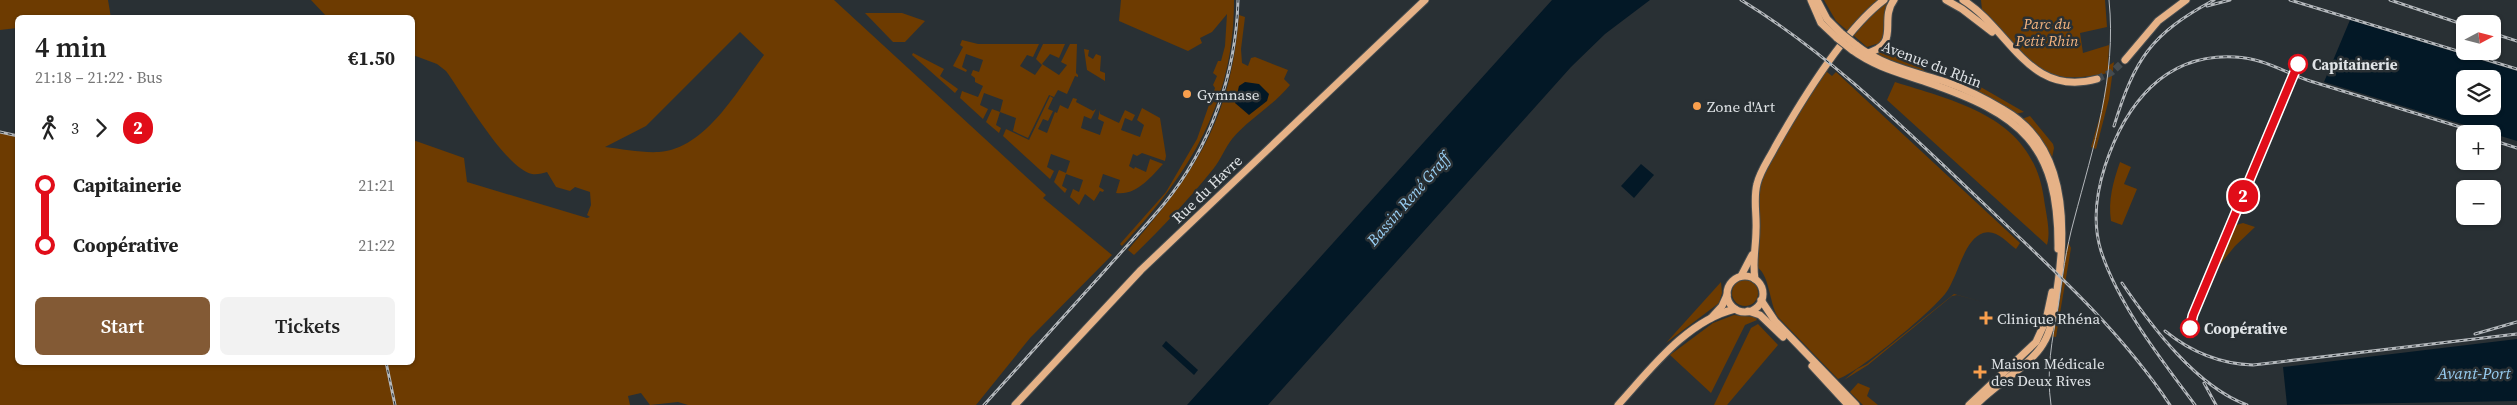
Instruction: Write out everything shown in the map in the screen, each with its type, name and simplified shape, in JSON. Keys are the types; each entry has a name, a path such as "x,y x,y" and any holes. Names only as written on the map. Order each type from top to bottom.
{"main road":[{"name":"Rue du Havre","path":"1015,405 1141,270 1425,0"},
{"name":"Avenue du Rhin","path":"1811,0 1821,23 1877,65 1959,94 2002,114 2018,126 2037,148 2044,161 2052,186 2058,244 2046,320 2036,342 1968,405"},
{"name":"Avenue du Rhin","path":"1817,0 1839,36"},
{"path":"1748,311 1756,307 1761,300 1762,288 1755,279 1753,252 1756,230 1755,193 1758,180 1797,110 1860,22 1884,0"},
{"path":"1867,53 1879,48 1887,39 1889,13 1894,0"},
{"path":"1946,0 1958,6 2001,38 2035,69 2049,77 2076,83 2097,79"},
{"path":"1963,0 1980,14 2001,38"},
{"path":"2125,60 2158,21 2186,0"},
{"name":"Avenue du Rhin","path":"1856,50 1961,88 2016,117 2044,148 2056,180 2063,247 2051,324 2038,350 1976,405"},
{"path":"1618,405 1670,348 1709,320 1722,306 1730,283 1741,276 1753,252"},
{"path":"1741,276 1755,279"},
{"path":"1727,296 1729,303 1735,309"},
{"path":"1761,300 1775,321 1856,405"},
{"path":"1709,320 1735,309 1760,315 1767,320 1848,405"}],"green space":[{"path":"0,0 108,0 110,15 15,15 15,28 0,30"},
{"path":"311,0 834,0 1046,195 1043,198 1112,255 1030,338 976,405 688,405 678,402 650,405 641,393 628,396 630,405 0,405 0,133 15,134 15,365 415,365 415,141 464,158 467,182 587,218 590,217 587,215 591,205 590,192 575,187 570,191 556,187 547,172 532,174 521,169 510,159 485,129 446,71 437,64 415,56 415,15 325,15","holes":["740,32 764,55 732,100 706,129 692,140 676,148 659,152 605,147 646,126"]},
{"path":"1121,0 1234,0 1232,37 1226,72 1204,134 1168,191 1122,246 1120,244 1166,192 1197,139 1215,88 1213,85 1217,76 1213,73 1218,61 1221,61 1225,46 1227,14 1212,32 1200,38 1202,43 1188,51 1119,21"},
{"path":"1824,0 1880,0 1849,32 1836,21"},
{"path":"1891,0 1886,35 1878,46 1876,44 1867,47 1853,35 1878,7"},
{"name":"Parc du Petit Rhin","path":"1981,0 2105,0 2107,27 2080,33 2083,53 2109,45 2108,66 2114,62 2109,99 2096,149 2091,147 2102,109 2108,73 2066,77 2054,75 2043,70 2024,55 1982,10"},
{"path":"865,13 902,13 925,21 905,42 893,42"},
{"path":"1239,15 1245,17 1241,49 1242,63 1248,66 1251,58 1255,57 1288,70 1284,79 1290,85 1232,139 1205,179 1176,213 1134,255 1128,250 1172,196 1206,143 1228,85 1235,52"},
{"path":"962,40 978,44 1039,44 1033,57 1027,55 1020,66 1035,75 1042,65 1036,59 1043,44 1065,44 1059,58 1050,54 1042,64 1059,75 1067,65 1061,62 1070,44 1077,44 1076,73 1078,77 1075,76 1067,94 1058,90 1054,97 1049,95 1028,138 1013,131 1016,118 1000,112 1003,100 984,93 980,105 988,109 983,119 960,98 962,91 978,97 983,86 975,82 975,78 971,75 973,70 979,72 983,60 966,54 962,67 967,70 966,72 953,66 963,47 960,45"},
{"path":"1084,49 1089,50 1088,56 1093,59 1096,54 1101,56 1100,71 1105,73 1105,81 1087,70"},
{"path":"1878,51 1915,62 1927,73 1871,53"},
{"path":"913,53 944,69 940,76 958,89 955,93 912,55"},
{"path":"1829,67 1827,72 1832,76 1836,72 2020,243 2016,249 1997,234 1988,232 1976,237 1970,243 1950,287 1937,303 1877,354 1838,379 1778,317 1764,275 1755,266 1758,189 1765,171 1803,105"},
{"path":"1895,82 1968,107 1990,118 2009,132 2025,150 2037,172 2048,222 2047,245 1887,100"},
{"path":"1972,82 2024,112 2015,114 1974,90"},
{"path":"1050,96 1053,98 1048,109 1053,111 1048,121 1043,119 1038,129 1047,133 1055,112 1057,113 1060,105 1068,109 1073,98 1077,99 1076,102 1093,111 1096,109 1091,119 1084,116 1081,128 1100,135 1104,122 1098,119 1100,110 1100,114 1119,123 1125,110 1135,115 1132,121 1125,118 1121,130 1140,137 1144,125 1137,120 1142,108 1160,118 1166,156 1165,161 1142,153 1137,156 1133,154 1129,166 1134,169 1135,167 1146,172 1150,159 1163,164 1142,185 1130,192 1116,193 1120,180 1103,174 1099,187 1104,190 1103,192 1100,191 1094,201 1085,194 1079,205 1070,197 1073,189 1079,192 1083,180 1066,174 1062,186 1067,189 1065,193 1054,182 1059,170 1066,173 1070,161 1051,154 1047,167 1054,171 1050,179 1003,136 1006,129 1029,140"},
{"path":"992,109 1000,112 996,125 1001,128 999,133 986,122"},
{"path":"2030,116 2053,144 2052,158 2036,133 2022,119"},
{"path":"2120,162 2131,167 2124,184 2137,189 2122,225 2111,221 2110,213 2112,191"},
{"path":"2243,223 2255,227 2235,246 2218,267 2236,225"},
{"path":"2068,242 2071,248 2056,337 2050,336"},
{"path":"1745,280 1754,284 1758,293 1754,302 1745,306 1736,302 1732,293 1736,284"},
{"path":"1721,282 1722,293 1719,303 1666,343"},
{"path":"1954,294 1983,302 1957,295 1952,296 1868,365 1844,380 1857,369 1867,364"},
{"path":"1734,315 1755,317 1757,320 1745,325 1711,393 1670,355 1713,323"},
{"path":"1758,324 1778,345 1727,405 1714,405 1751,328"},
{"path":"1858,383 1870,388 1867,396 1878,405 1863,405 1850,392"}],"water":[{"name":"Bassin René Graff","path":"1552,0 1650,0 1605,34 1571,67 1268,405 1187,405"},
{"path":"2350,20 2456,52 2456,60 2481,60 2517,71 2517,141 2501,136 2501,125 2465,125 2324,82"},
{"path":"1245,82 1259,84 1269,94 1267,101 1249,115 1235,103 1239,86"},
{"path":"1641,164 1654,175 1634,198 1621,186"},
{"name":"Avant-Port","path":"2517,339 2517,401 2287,405 2283,367"},
{"path":"1166,341 1198,370 1194,375 1162,346"}],"tunnel":[{"path":"2097,79 2112,72 2125,60"}],"tram line":[{"path":"2051,405 2050,356 2064,264 2096,139 2110,57 2109,0"}],"railway":[{"path":"984,405 1149,222 1181,182 1208,133 1218,108 1232,55 1238,0"},
{"path":"1741,0 1806,44 1866,94 1924,147 2105,323 2150,376 2170,405"},
{"path":"2114,126 2130,82 2148,50 2175,24 2214,0"},
{"path":"2207,6 2230,0"},
{"path":"2290,0 2517,69"},
{"path":"2390,0 2456,22"},
{"path":"2501,36 2517,41"},
{"path":"2195,405 2155,351 2118,292 2098,240 2096,208 2105,166 2113,144 2124,123 2136,104 2151,87 2168,74 2188,64 2210,58 2245,58 2264,63 2310,81 2456,126"},
{"path":"0,132 15,135"},
{"path":"2501,143 2517,148"},
{"path":"2122,283 2161,336 2193,370 2228,396 2247,405"},
{"path":"2475,334 2517,322"},
{"path":"2165,331 2185,345 2206,356 2229,362 2253,365 2517,334"},
{"path":"387,365 395,405"},
{"path":"2204,383 2216,405"}],"bus line":[{"name":"2","path":"2190,328 2193,315 2298,64"}],"place":[{"name":"Capitainerie","path":"2298,64"},
{"name":"Gymnase","path":"1187,94"},
{"name":"Zone d'Art","path":"1697,106"},
{"name":"Clinique Rhéna","path":"1986,318"},
{"name":"Coopérative","path":"2190,328"},
{"name":"Maison Médicale des Deux Rives","path":"1980,372"}]}
